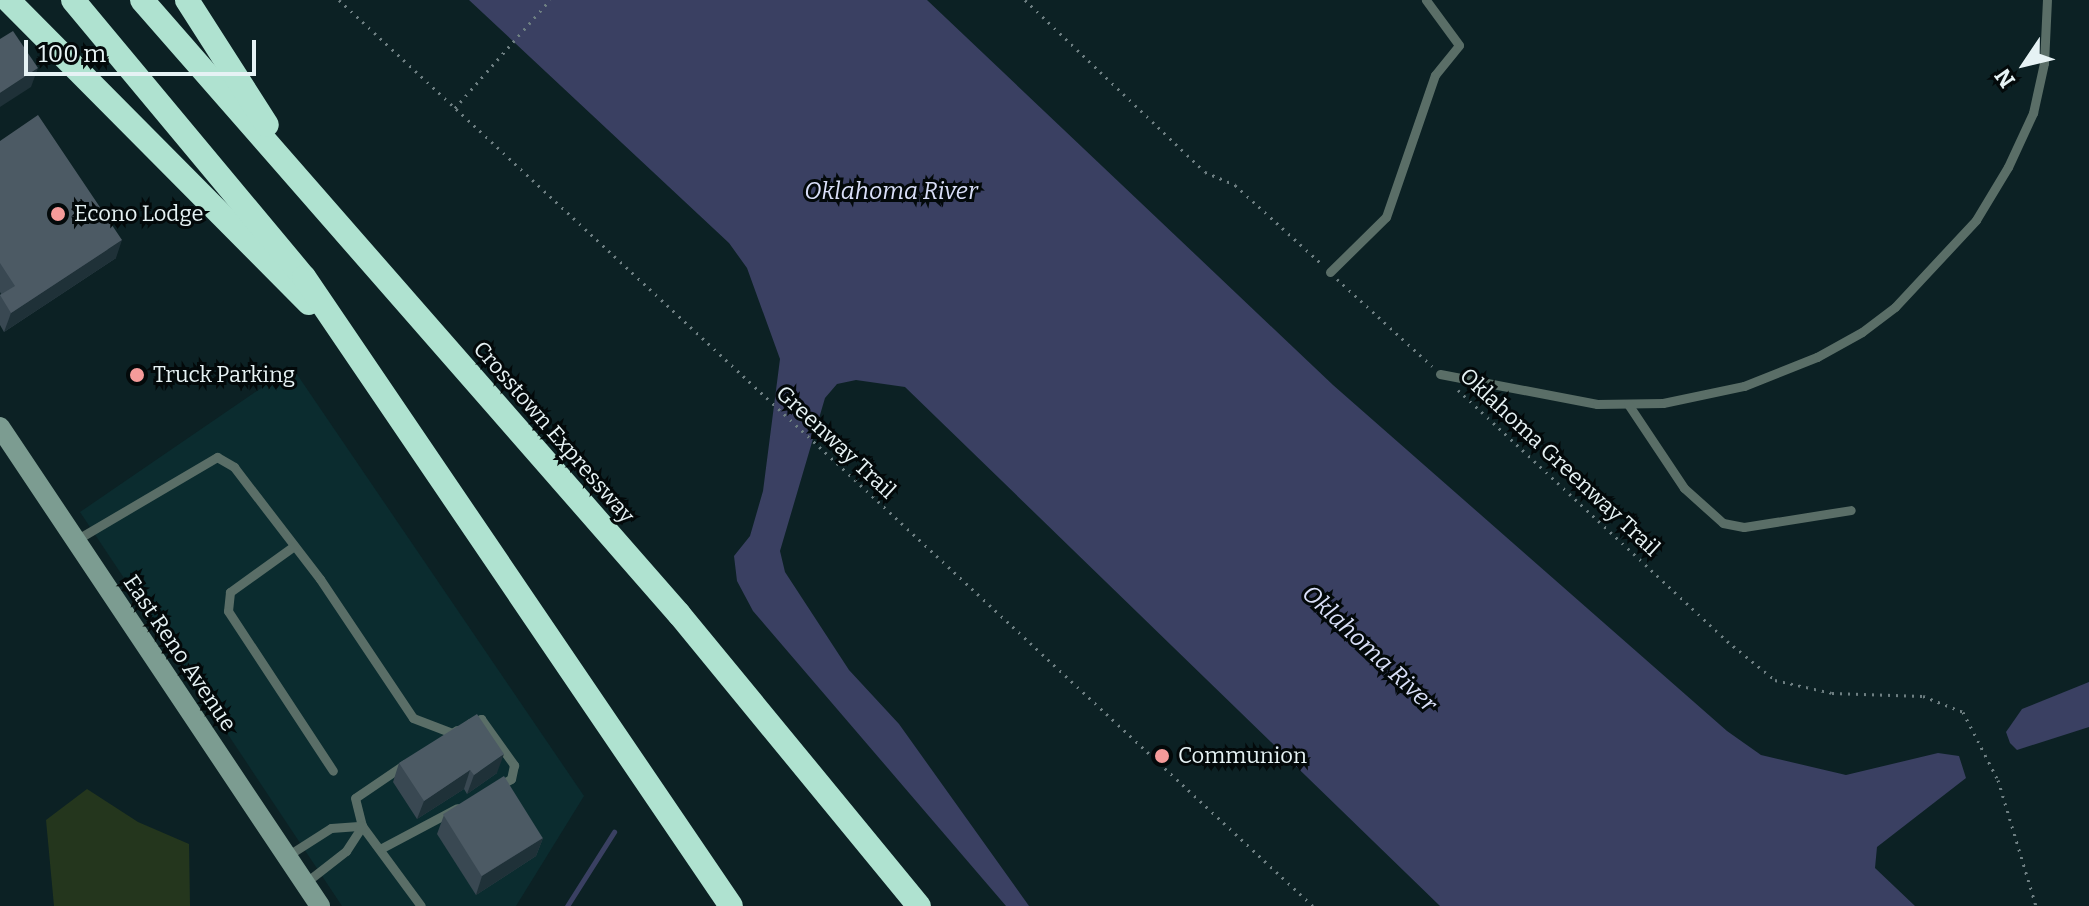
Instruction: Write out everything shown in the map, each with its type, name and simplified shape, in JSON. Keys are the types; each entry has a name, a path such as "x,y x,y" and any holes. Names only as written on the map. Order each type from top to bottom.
{"highway":[{"path":"8,0 364,359"},
{"path":"73,0 245,202 364,359 731,906"},
{"name":"Crosstown Expressway","path":"142,0 679,614 919,906"},
{"path":"187,0 312,195"}],"main road":[{"name":"East Reno Avenue","path":"0,427 320,906"}],"lane":[{"path":"1330,272 1386,217 1435,75 1459,45 1426,0"},
{"path":"1440,374 1597,404 1663,403 1744,386 1817,357 1895,307 1976,220 2008,167 2033,113 2044,63 2047,0"},
{"path":"1628,404 1684,488 1723,523 1744,527 1851,510"},
{"path":"76,540 217,457 234,467 294,546 413,718 452,733"},
{"path":"294,546 230,592 228,611 333,771"},
{"path":"439,742 481,719 514,765 511,779 485,793"},
{"path":"412,759 355,798 362,826 421,906"},
{"path":"382,851 472,800"},
{"path":"287,856 331,828 362,826"},
{"path":"305,883 346,851 362,826"}],"path":[{"name":"Greenway Trail","path":"339,0 1313,906"},
{"path":"455,108 550,0"},
{"name":"Oklahoma Greenway Trail","path":"1025,0 1205,172 1235,185 1727,641 1775,680 1832,693 1923,696 1963,712 1998,780 2036,906"}],"shaded area":[{"path":"292,367 584,796 516,906 342,906 80,512"}],"green space":[{"path":"87,789 138,822 189,844 190,906 54,906 46,820"}],"water":[{"name":"Oklahoma River","path":"469,0 927,0 1333,385 1727,731 1761,755 1846,775 1938,753 1959,756 1966,778 1877,847 1875,868 1915,906 1440,906 905,387 856,380 837,384 825,398 780,551 785,572 849,670 899,724 1029,906 1006,906 753,611 737,581 734,556 750,536 763,491 780,359 747,268 729,243"},
{"path":"2089,682 2089,727 2017,750 2010,743 2006,732 2022,709"}],"building":[{"path":"13,31 38,68 0,93 0,39"},
{"path":"38,115 122,240 11,313 0,295 15,286 0,263 0,141"},
{"path":"477,714 504,754 474,775 470,770 424,801 399,763"},
{"path":"504,776 543,838 482,876 443,814"}],"waterway":[{"path":"567,906 614,832"}],"place":[{"name":"Econo Lodge","path":"58,214"},
{"name":"Truck Parking","path":"137,375"},
{"name":"Communion","path":"1162,756"}]}
